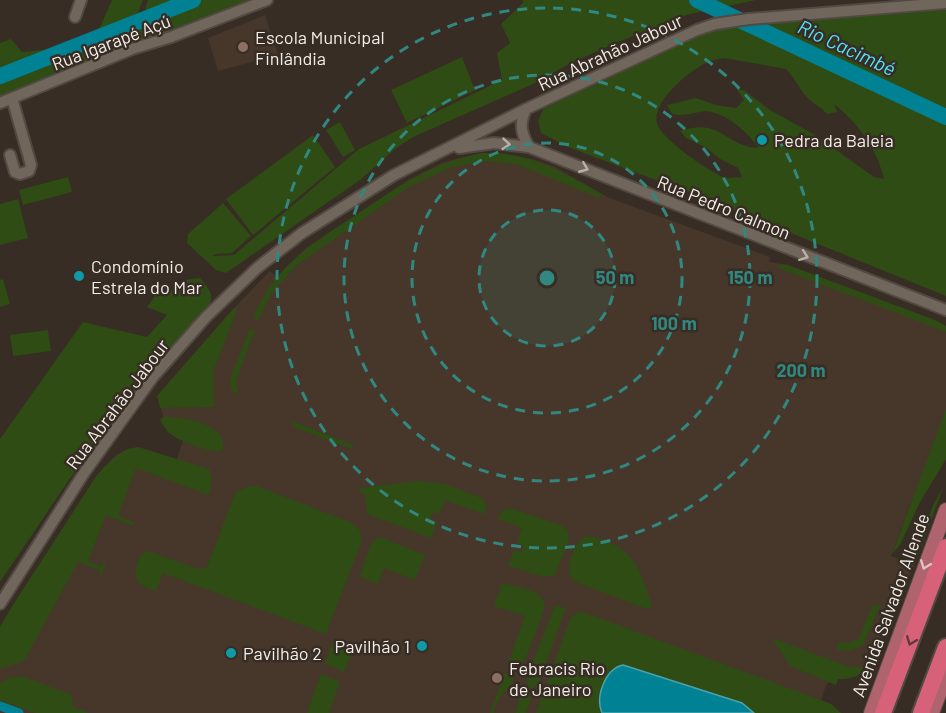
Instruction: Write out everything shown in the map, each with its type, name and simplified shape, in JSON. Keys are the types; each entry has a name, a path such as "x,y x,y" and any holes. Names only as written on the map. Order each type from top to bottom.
{"highway":[{"name":"Avenida Salvador Allende","path":"883,713 946,547"},
{"path":"921,713 946,647"}],"main road":[{"name":"Avenida Salvador Allende","path":"871,713 946,510"},
{"path":"932,713 946,676"}],"street":[{"name":"Rua Igarapé Açú","path":"75,17 81,0"},
{"name":"Rua Igarapé Açú","path":"0,103 132,49 171,37 267,0"},
{"name":"Rua Abrahão Jabour","path":"0,604 84,473 153,376 206,317 257,268 302,233 394,175 526,109 669,42 715,24 749,19 946,3"},
{"path":"10,155 15,172 24,174 29,171 31,165 12,98"},
{"path":"526,109 520,125 522,135 529,147"},
{"name":"Rua Abrahão Jabour","path":"441,152 470,145 494,143 529,147"},
{"name":"Rua Pedro Calmon","path":"529,147 946,310"}],"shaded area":[{"name":"Escola Municipal Finlândia","path":"265,15 278,55 218,71 208,38"},
{"path":"482,153 500,153 535,160 555,167 607,197 770,257 769,262 788,265 946,326 946,459 934,477 912,500 891,556 914,565 872,663 869,667 843,668 836,685 828,682 825,688 821,700 831,704 841,713 0,713 0,627 97,475 115,456 127,449 138,447 177,459 183,441 168,432 157,396 234,308 270,271 277,277 306,248 410,179 444,162"}],"green space":[{"path":"112,0 143,0 137,15 99,29"},
{"path":"148,0 252,0 226,8 216,18 0,105 0,43 11,39 22,52 63,48 143,16"},
{"path":"523,0 756,0 686,15 611,45 565,66 540,81 413,137 395,149 360,180 226,273 216,270 187,243 188,234 223,203 251,236 232,253 212,256 234,255 359,149 502,80 497,53 510,43 501,24 523,3"},
{"path":"946,10 946,296 717,203 568,147 541,133 538,121 543,109 685,42 710,32 743,26","holes":["724,58 786,69 807,98 827,114 837,112 834,104 859,128 877,157 884,179 874,177 815,135 770,110 745,91 736,88 744,100 736,108 716,105 696,98 667,105 672,114 683,115 708,111 724,117 741,128 758,148 737,143 705,127 680,131 686,138 738,168 742,177 725,178 716,174 678,147 658,126 656,117 664,99 690,73 708,62"]},
{"path":"462,57 475,90 407,123 391,90"},
{"path":"340,122 355,150 343,157 326,130"},
{"path":"313,135 335,167 253,235 226,199"},
{"path":"482,153 516,156 545,164 602,194 599,198 516,164 484,161 452,167 409,187 297,265 271,294 258,321 253,319 271,285 283,270 311,245 417,176 447,163"},
{"path":"68,177 72,192 23,205 19,190"},
{"path":"18,199 28,238 0,245 0,204"},
{"path":"779,265 788,265 935,320 946,326 946,332 778,268"},
{"path":"200,278 211,294 209,307 202,319 111,418 0,582 0,439 83,322 147,337 167,315 147,307 155,296 165,296 184,280"},
{"path":"3,279 10,304 0,307 0,280"},
{"path":"234,308 237,310 213,372 214,407 160,408 157,396"},
{"path":"250,328 255,330 236,381 238,395 231,390 230,378"},
{"path":"48,330 51,351 13,356 10,335"},
{"path":"946,409 946,459 919,504 900,545 892,554"},
{"path":"163,417 192,420 211,427 223,441 223,450 203,449 179,439 168,432 160,420"},
{"path":"289,420 354,445 352,449 296,428"},
{"path":"138,447 209,469 212,475 210,493 206,494 136,468 118,515 136,524 133,526 106,515 88,561 101,566 106,562 102,574 99,574 100,570 78,562 24,661 0,669 0,627 11,608 97,475 120,453"},
{"path":"419,481 445,484 482,498 487,506 484,514 445,500 439,515 433,512 430,519 437,522 431,538 367,514 365,493 360,493 359,488"},
{"path":"249,486 257,486 350,522 359,529 362,540 326,634 163,573 156,591 145,587 136,578 139,558 147,551 199,569 207,567 234,496 238,491"},
{"path":"943,488 918,556 914,565 911,564 934,503"},
{"path":"507,508 561,525 568,531 569,541 555,575 544,577 508,566 514,550 521,552 524,546 517,543 522,528 498,519"},
{"path":"587,536 617,546 626,552 641,575 652,605 651,608 647,609 578,583 570,577 572,553 578,543"},
{"path":"380,537 425,555 415,580 384,568 378,584 360,577 371,543"},
{"path":"502,583 535,593 540,596 545,607 526,658 517,669 507,666 525,616 494,606"},
{"path":"873,604 880,606 863,645 850,651 836,650 839,642 849,643 859,638"},
{"path":"555,605 566,608 538,684 529,688 526,681"},
{"path":"580,611 821,700 831,704 841,713 754,713 742,703 599,705 602,713 536,713 571,617"},
{"path":"772,638 850,667 872,663 857,676 838,679 836,685 790,666"},
{"path":"333,642 353,650 344,672 325,664"},
{"path":"321,674 340,682 329,713 307,713"},
{"path":"504,674 514,677 512,684 500,697 493,713 490,713"},
{"path":"22,676 72,695 73,707 89,713 35,713 0,700 0,683 8,678"},
{"path":"530,694 531,699 526,713 515,713 521,695"}],"water":[{"path":"623,665 742,703 754,713 602,713 600,699 603,684 611,672"}],"waterway":[{"name":"Rio Cacimbé","path":"0,76 193,0"},
{"name":"Rio Cacimbé","path":"697,0 946,117"},
{"path":"0,706 19,713"}],"place":[{"name":"Escola Municipal Finlândia","path":"243,47"},
{"name":"Pedra da Baleia","path":"762,140"},
{"name":"Condomínio Estrela do Mar","path":"79,276"},
{"name":"Pavilhão 1","path":"422,646"},
{"name":"Pavilhão 2","path":"231,653"},
{"name":"Febracis Rio de Janeiro","path":"497,678"}]}
